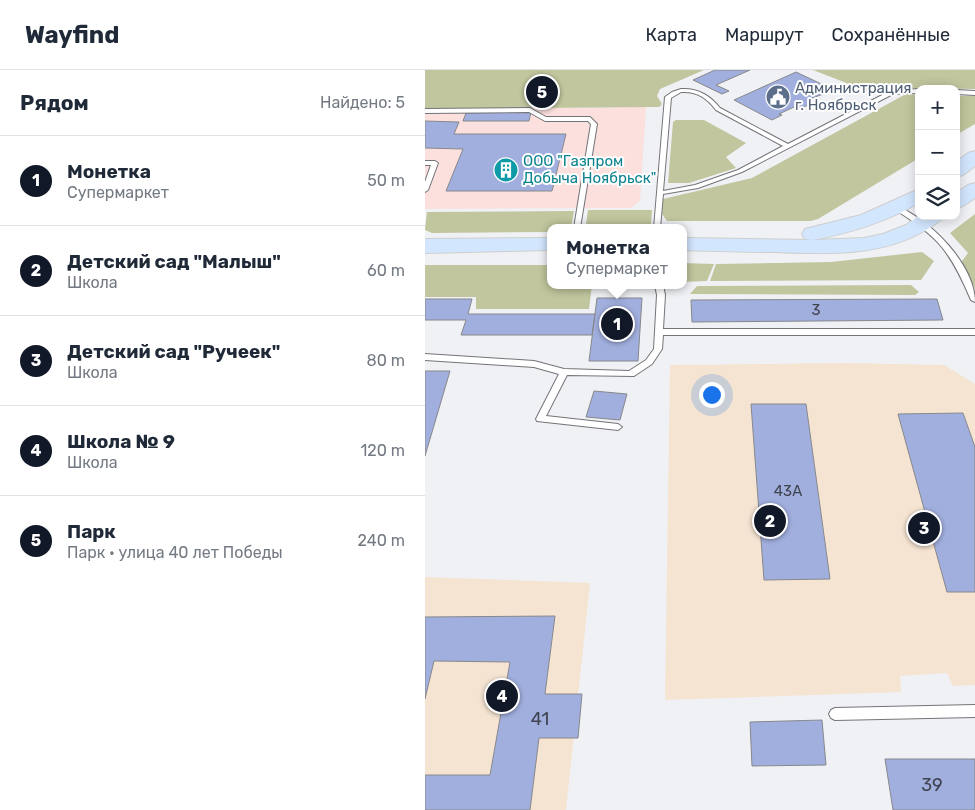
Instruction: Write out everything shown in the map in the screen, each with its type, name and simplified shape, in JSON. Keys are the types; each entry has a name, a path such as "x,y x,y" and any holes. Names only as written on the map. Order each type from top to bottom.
{"main road":[{"path":"960,169 975,156"},
{"path":"960,172 975,170"},
{"path":"960,199 975,190"},
{"path":"723,244 775,240 839,229 867,221 896,208 915,196"},
{"path":"960,212 975,203"},
{"path":"687,244 838,246 864,244 889,239 928,223"},
{"path":"425,246 547,244"}],"lane":[{"path":"657,224 668,97 677,90 690,89 714,102 718,108 787,146"},
{"path":"660,193 696,187 727,177 892,92 915,91"},
{"path":"960,92 975,93"},
{"path":"425,111 530,110 545,119 590,119 595,124 578,224"},
{"path":"425,163 435,163 425,190"},
{"path":"896,208 928,223 961,266 975,300"},
{"path":"425,357 534,364 564,372 631,374 649,362 658,349 660,289"},
{"path":"659,332 975,332"},
{"path":"564,372 540,419 618,427"},
{"path":"835,714 975,711"}],"shaded area":[{"path":"646,107 640,201 631,208 425,209 425,109"},
{"path":"844,363 944,365 975,384 975,685 953,686 947,673 900,676 901,692 665,700 670,365"},
{"path":"425,577 590,583 566,810 425,810"}],"green space":[{"path":"425,70 704,70 660,89 657,96 662,104 659,107 425,109"},
{"path":"813,70 975,70 975,89 960,89 960,85 915,85 915,88 893,88 872,93"},
{"path":"906,94 915,95 915,160 818,219 811,221 667,221 662,214 663,199 752,178"},
{"path":"960,96 975,96 975,124 960,133"},
{"path":"676,120 704,120 746,143 726,157 736,168 689,183 668,183 673,122"},
{"path":"588,210 652,210 651,224 586,224"},
{"path":"574,211 571,224 547,224 547,232 432,233 425,230 427,212"},
{"path":"975,214 975,289 962,261 968,253 950,233"},
{"path":"922,252 934,261 921,280 710,281 716,264 831,262"},
{"path":"687,263 714,264 707,281 687,282"},
{"path":"425,265 547,265 547,289 592,289 589,309 476,309 476,297 425,297"},
{"path":"911,285 919,292 915,295 690,294 697,286"}],"building":[{"path":"715,70 750,70 716,85 729,91 722,94 693,80"},
{"name":"Администрация г. Ноябрьск","path":"796,72 834,90 807,100 813,103 799,109 794,107 779,114 782,115 772,120 734,100"},
{"path":"531,112 529,121 463,121 466,113"},
{"name":"ООО \"Газпром Добыча Ноябрьск\"","path":"425,121 459,122 454,134 566,134 552,191 446,191 463,149 425,148"},
{"path":"597,298 642,298 638,361 589,361"},
{"path":"425,299 472,299 468,314 595,314 592,335 461,335 466,320 425,320"},
{"path":"937,299 943,320 692,322 691,300"},
{"path":"425,371 450,371 425,456"},
{"path":"594,391 627,394 620,420 586,417"},
{"path":"751,404 806,404 830,579 764,580"},
{"path":"963,413 975,447 975,592 947,592 898,414"},
{"path":"555,616 545,694 582,694 578,738 539,738 530,810 425,810 425,775 490,775 510,662 434,661 425,699 425,617"},
{"path":"822,720 826,765 752,766 750,722"},
{"path":"885,759 975,759 975,810 893,810"}],"place":[{"name":"Парк","path":"542,92"},
{"name":"Администрация г. Ноябрьск","path":"778,97"},
{"name":"ООО \"Газпром Добыча Ноябрьск\"","path":"506,170"},
{"name":"Монетка","path":"617,324"},
{"name":"Детский сад \"Малыш\"","path":"770,521"},
{"name":"Детский сад \"Ручеек\"","path":"924,528"},
{"name":"Школа № 9","path":"502,696"}]}
